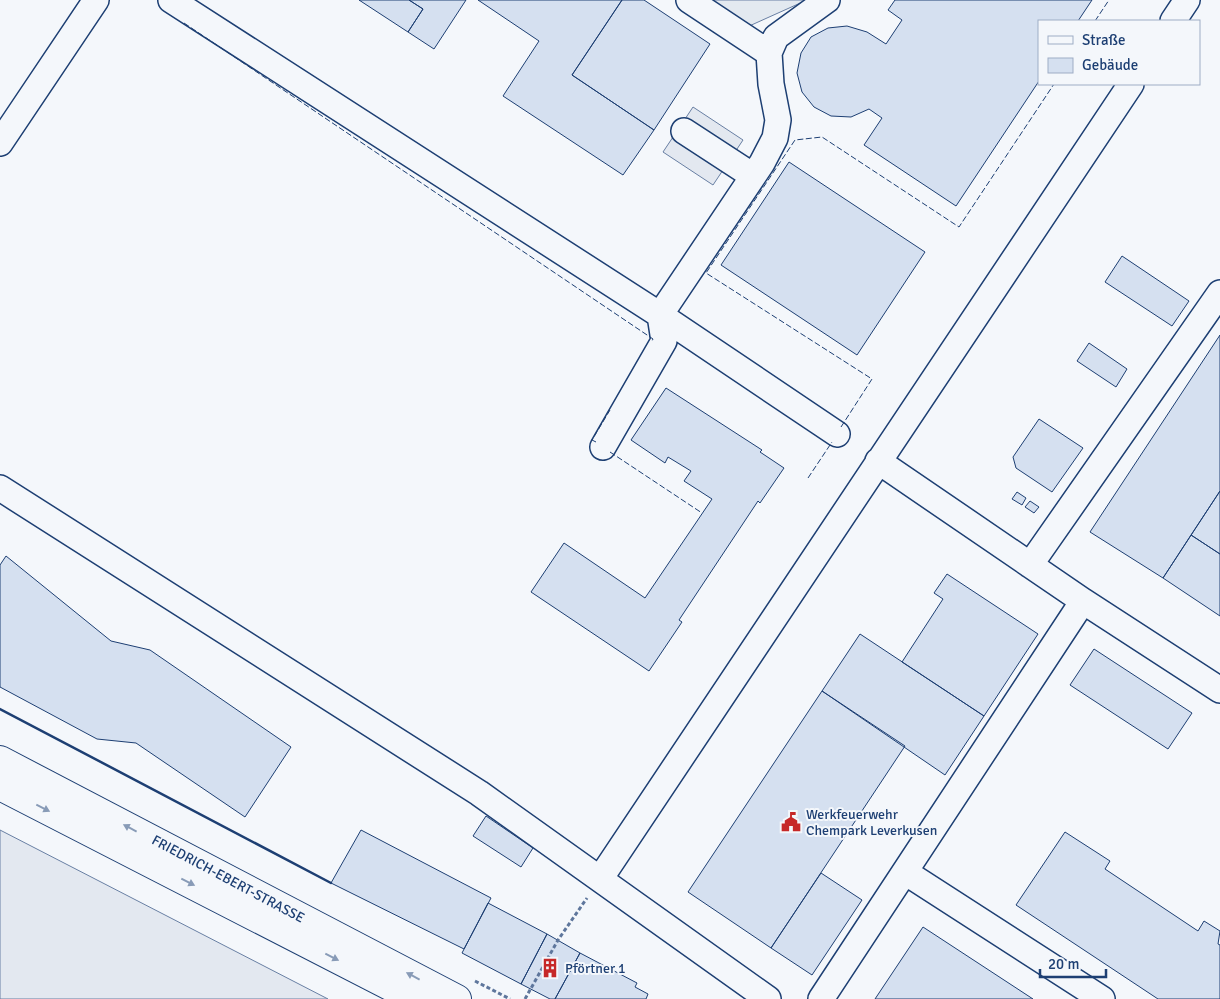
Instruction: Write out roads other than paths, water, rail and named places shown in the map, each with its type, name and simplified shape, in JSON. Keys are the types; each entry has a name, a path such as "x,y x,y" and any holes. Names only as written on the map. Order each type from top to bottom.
{"main road":[{"name":"FRIEDRICH-EBERT-STRASSE","path":"0,760 456,999"},
{"name":"FRIEDRICH-EBERT-STRASSE","path":"0,786 415,999"}],"lane":[{"path":"0,142 96,0"},
{"path":"171,0 660,315 837,434"},
{"path":"689,0 769,53"},
{"path":"603,447 664,341 660,315 754,176 775,138 778,120 771,84 769,53 776,37 827,0"},
{"path":"1174,20 1188,0"},
{"path":"600,879 1130,85"},
{"path":"684,132 754,176"},
{"path":"1030,565 1220,293"},
{"path":"878,461 1083,601 1220,690"},
{"path":"0,488 479,793 768,999"},
{"path":"821,999 1083,601"},
{"path":"904,872 1102,999"}],"place":[{"name":"Werkfeuerwehr Chempark Leverkusen","path":"791,822"},
{"name":"Pförtner 1","path":"550,968"}]}
